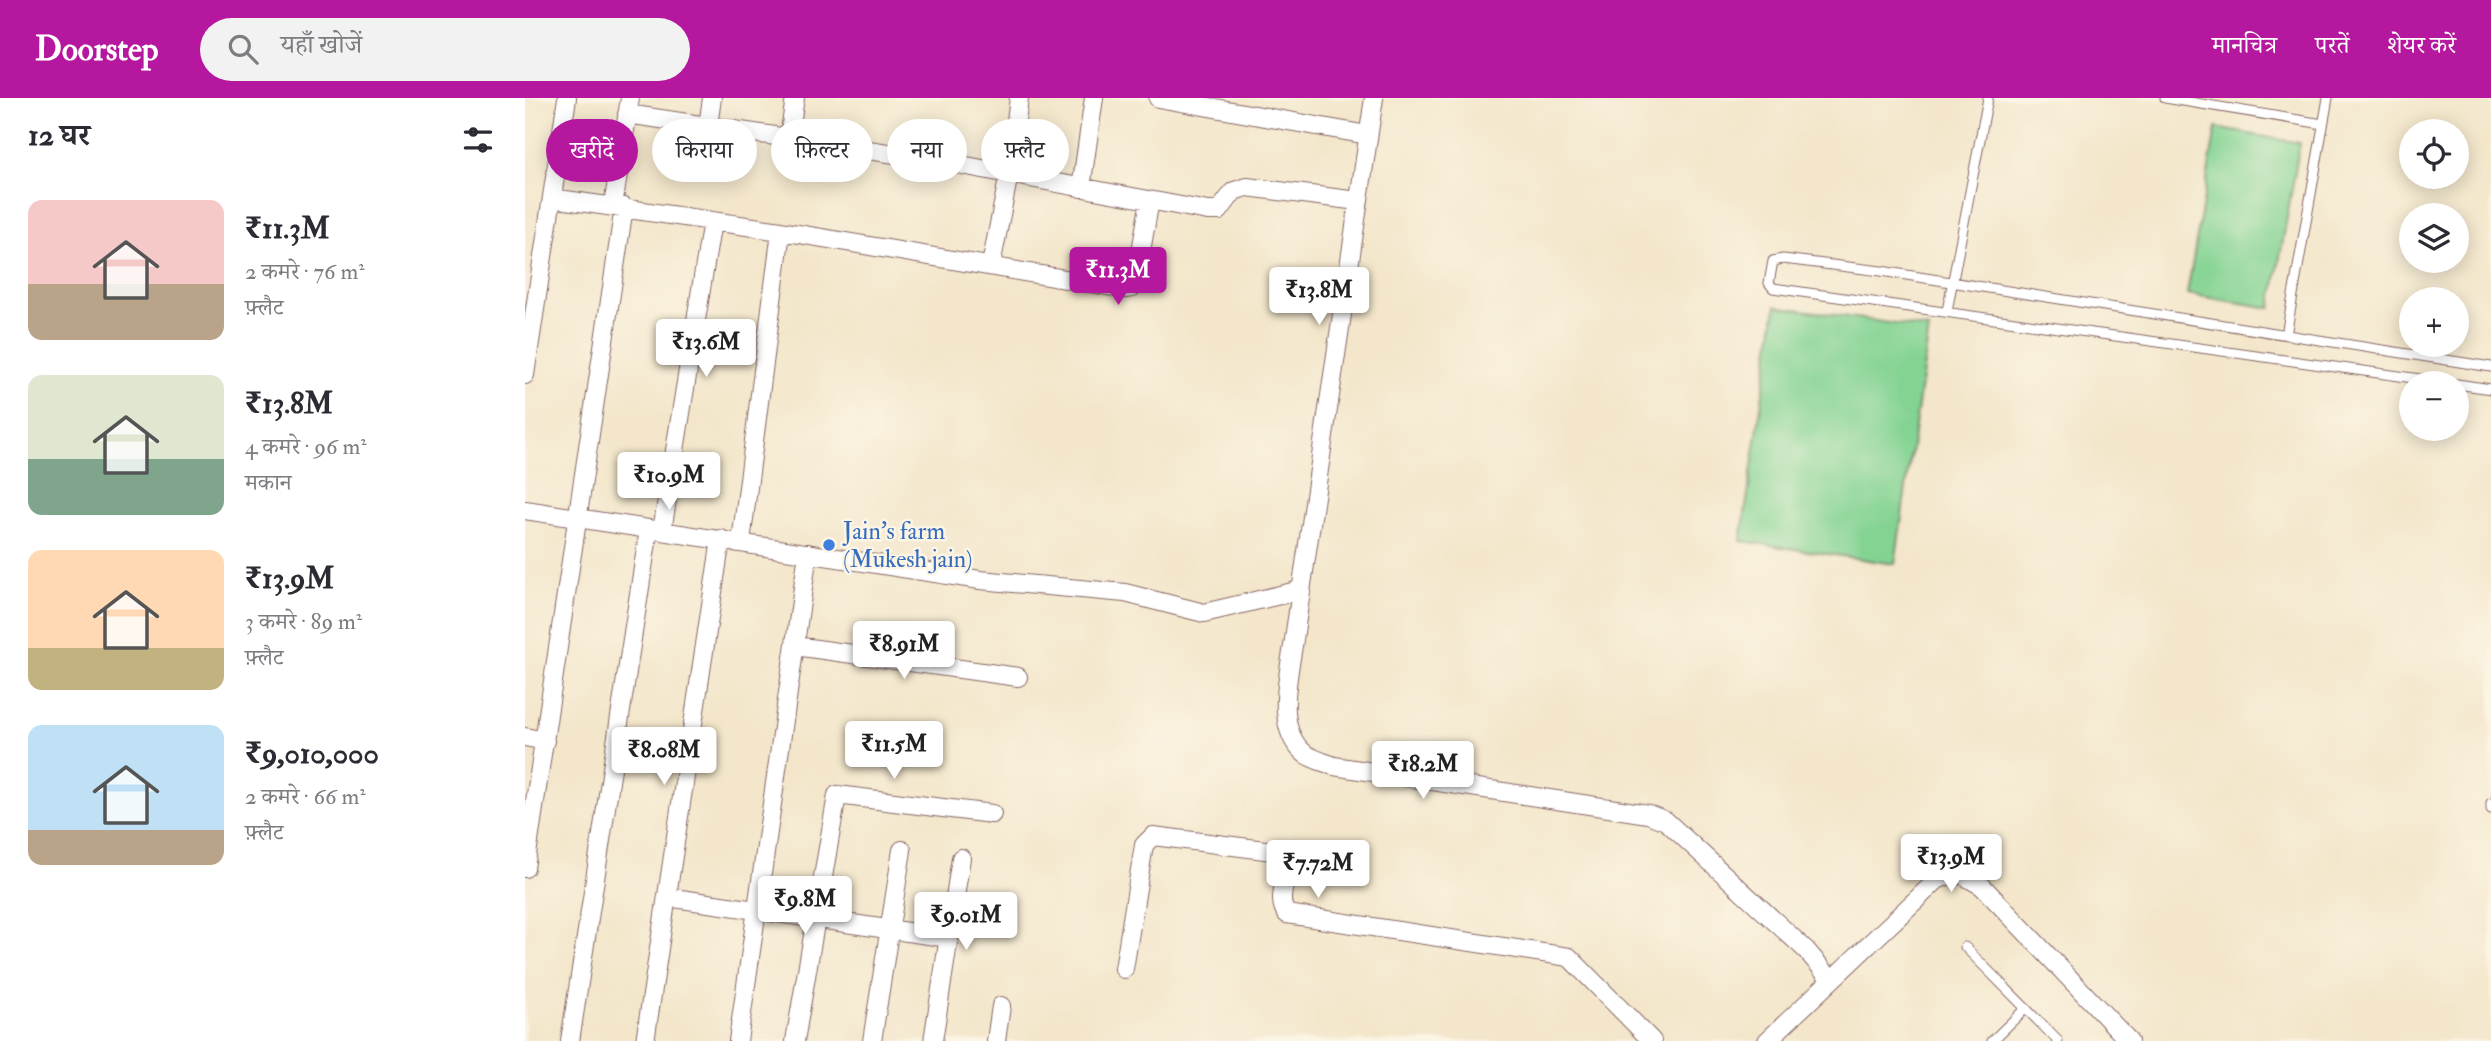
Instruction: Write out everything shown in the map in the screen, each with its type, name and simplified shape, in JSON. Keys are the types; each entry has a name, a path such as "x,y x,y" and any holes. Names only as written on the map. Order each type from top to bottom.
{"street":[{"path":"525,375 567,98"},
{"path":"709,119 712,98"},
{"path":"792,119 795,98"},
{"path":"1016,119 1019,98"},
{"path":"1081,188 1094,98"},
{"path":"1158,98 1368,135"},
{"path":"1374,98 1301,590 1286,710 1291,739 1305,755 1334,766 1648,814 1665,821 1806,950 1830,978"},
{"path":"525,868 579,518 628,106 680,119"},
{"path":"873,152 981,169"},
{"path":"991,265 1007,182"},
{"path":"1050,182 1219,211 1234,191 1247,187 1358,201"},
{"path":"552,198 781,230 1132,288 1141,259 1150,200"},
{"path":"570,1041 656,530 712,221"},
{"path":"741,542 781,230"},
{"path":"525,510 980,580 1099,589 1203,613 1301,590"},
{"path":"645,1041 722,540"},
{"path":"739,1041 808,552"},
{"path":"795,646 1018,677"},
{"path":"525,737 545,741"},
{"path":"795,1041 836,799 840,793 992,814"},
{"path":"1124,969 1144,845 1148,839 1153,836 1280,852 1287,864 1282,899 1287,914 1569,957 1577,961 1652,1041"},
{"path":"872,1041 902,850"},
{"path":"933,1041 961,858"},
{"path":"1767,1041 1830,978 1937,880 1957,872 1982,886 2129,1041"},
{"path":"667,897 949,938"},
{"path":"996,1041 1002,1006"}],"lane":[{"path":"1947,311 1988,98"},
{"path":"2165,98 2323,124"},
{"path":"2286,335 2328,98"},
{"path":"2399,376 1773,288 1769,283 1773,261 1783,259 1953,282 2491,367"},
{"path":"2469,386 2491,389"},
{"path":"2491,803 2491,809"},
{"path":"1965,947 2058,1041"},
{"path":"1992,1041 2026,1008"}],"green space":[{"path":"2216,128 2300,143 2271,308 2187,294"},
{"path":"1776,306 1929,329 1895,564 1741,541"}],"place":[{"name":"Jain's farm (Mukesh jain)","path":"829,545"}]}
